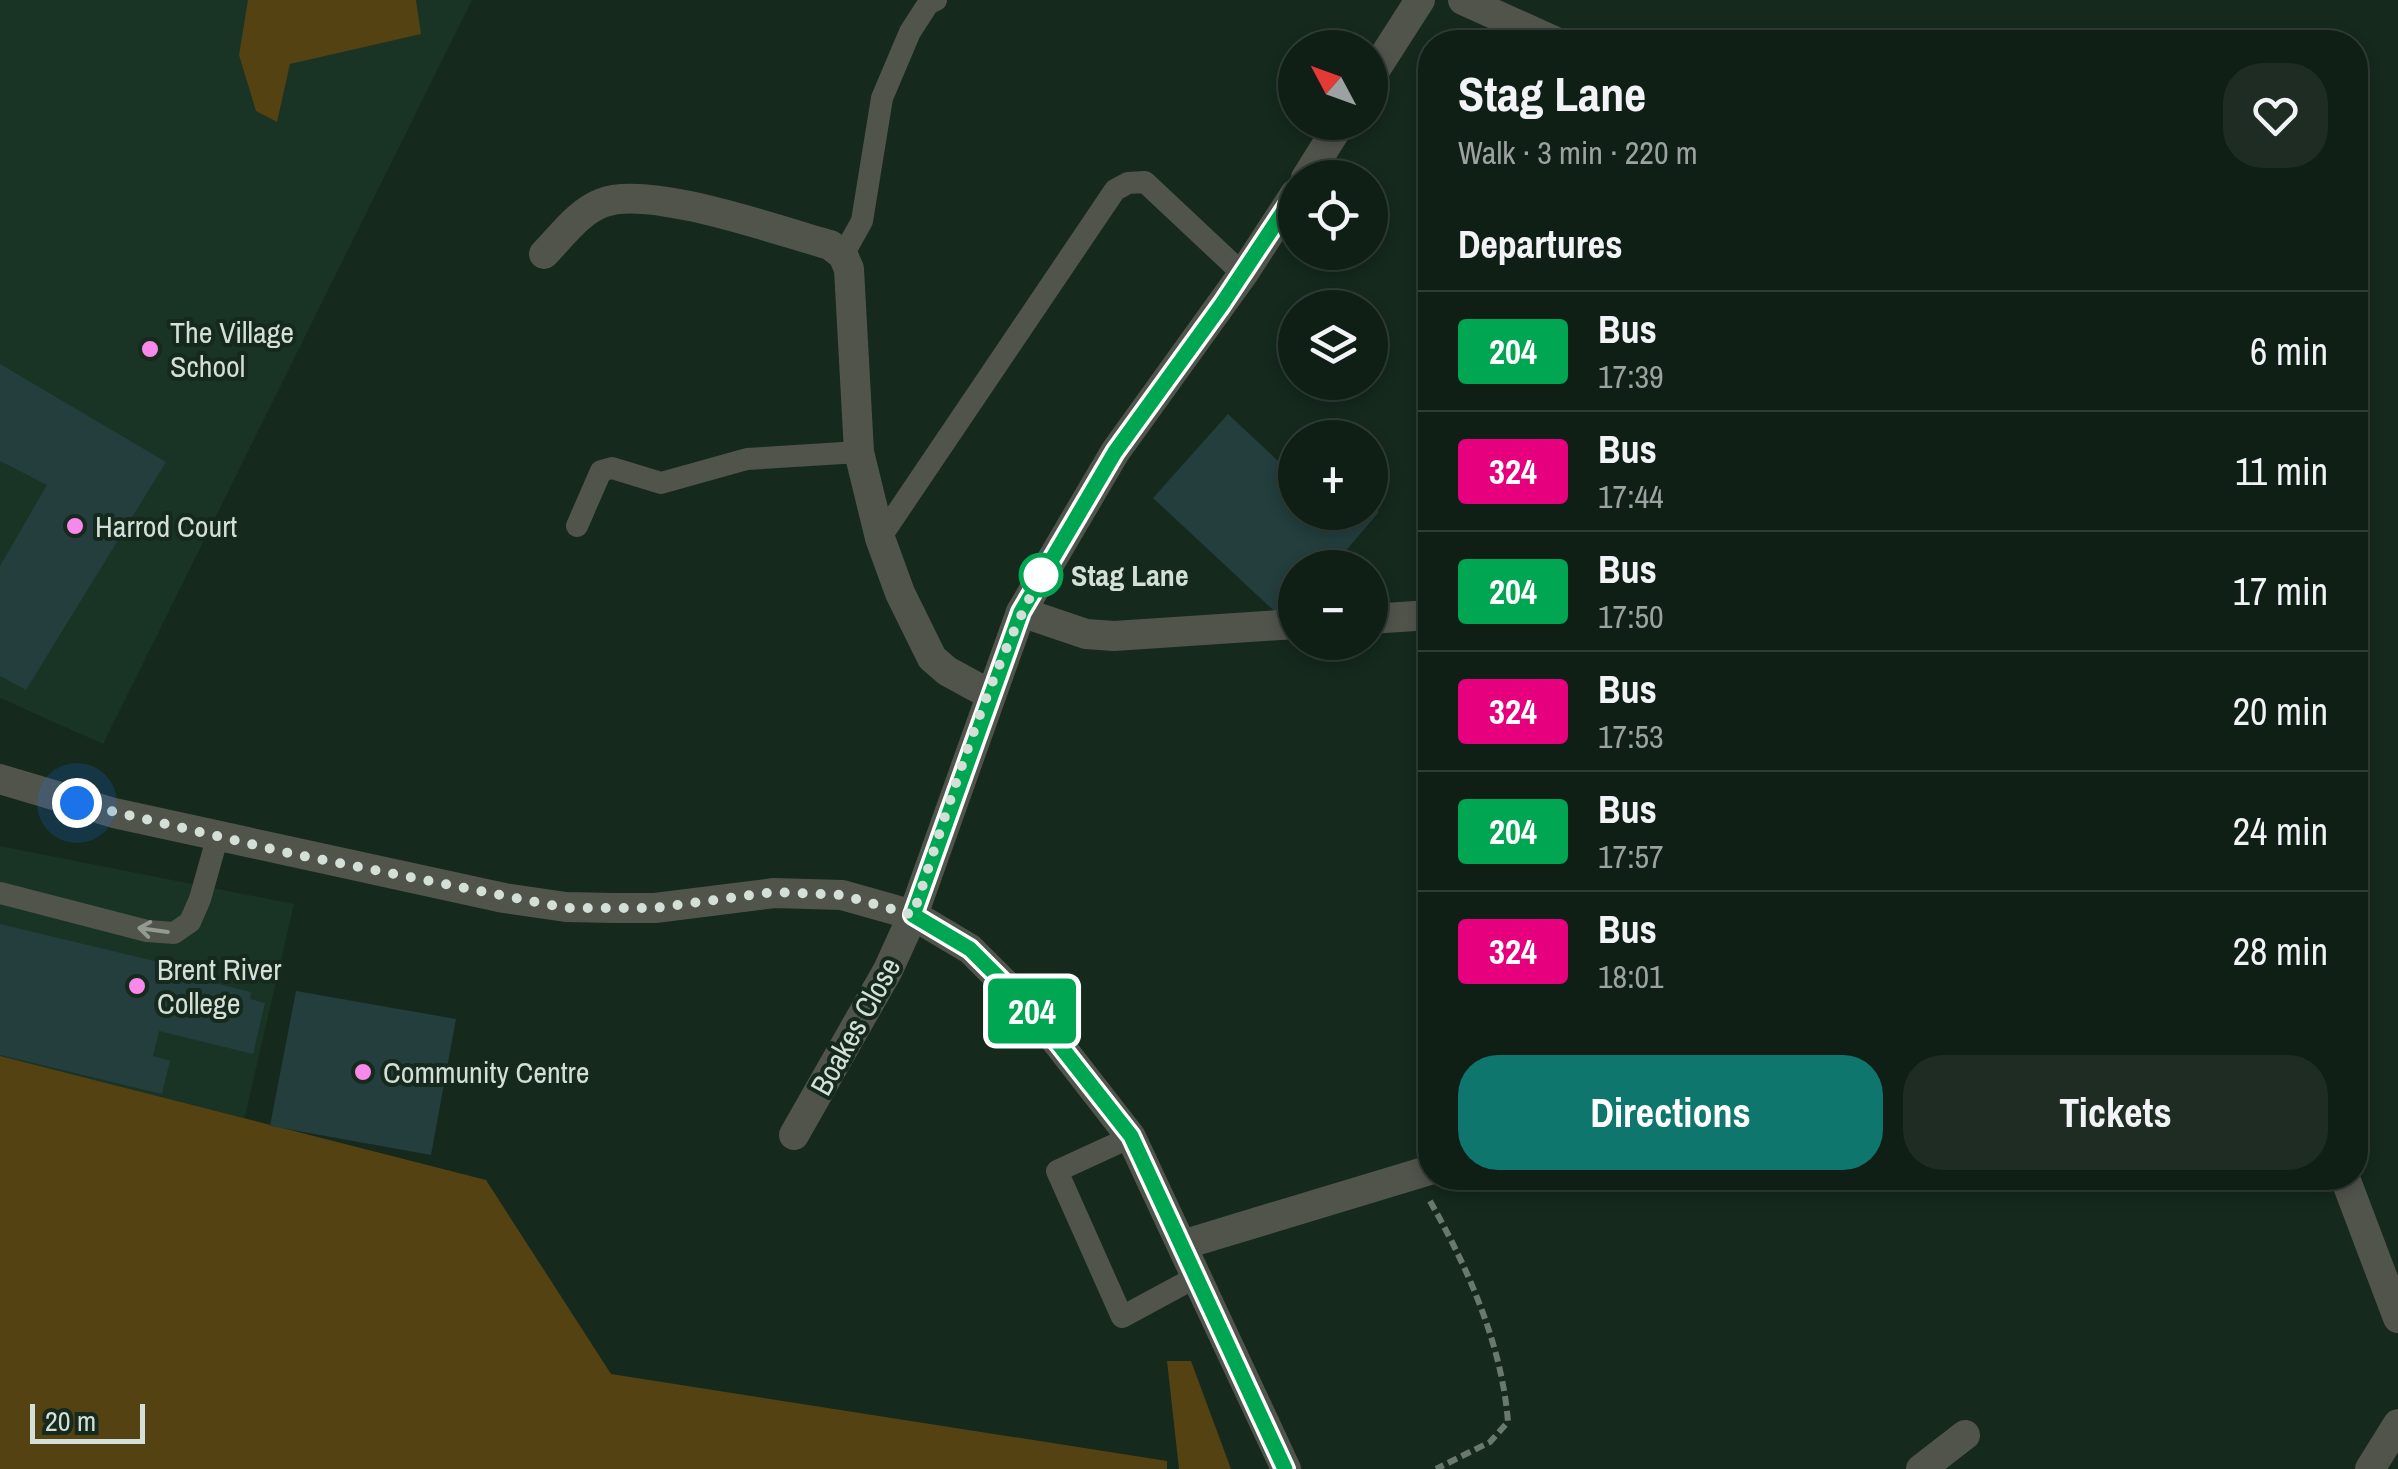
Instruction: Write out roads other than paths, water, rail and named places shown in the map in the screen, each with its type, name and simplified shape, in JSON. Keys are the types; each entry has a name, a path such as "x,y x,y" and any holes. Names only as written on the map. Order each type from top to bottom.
{"street":[{"path":"1388,50 1420,0"},
{"path":"1464,0 1518,11 1541,30"},
{"path":"544,254 583,214 601,203 632,198 708,212 830,245 843,254 849,269 859,452 880,538 900,593 932,658 989,694"},
{"name":"Boakes Close","path":"794,1135 888,970 913,915 1021,612 1115,452 1278,220"},
{"path":"1021,612 1086,634 1114,636 1278,625"},
{"path":"1388,618 1418,616"},
{"path":"1,781 114,814 566,908 655,908 774,892 842,895 913,915 970,949 1010,988 1036,1015 1131,1136 1286,1469"},
{"path":"1182,1245 1418,1173"},
{"path":"2350,1190 2398,1318"},
{"path":"2370,1469 2398,1424"},
{"path":"1920,1469 1965,1435"}],"lane":[{"path":"843,254 862,221 882,98 910,32 928,4 936,0"},
{"path":"880,538 1115,190 1128,183 1146,182 1243,274"},
{"path":"577,526 601,471 612,468 662,483 748,459 859,452"},
{"path":"0,893 147,931 174,933 190,922 218,835"},
{"path":"1131,1136 1057,1171 1122,1317 1196,1276"}],"place":[{"name":"The Village School","path":"150,349"},
{"name":"Harrod Court","path":"75,526"},
{"name":"Stag Lane","path":"1041,575"},
{"name":"Brent River College","path":"137,986"},
{"name":"Community Centre","path":"363,1072"}]}
